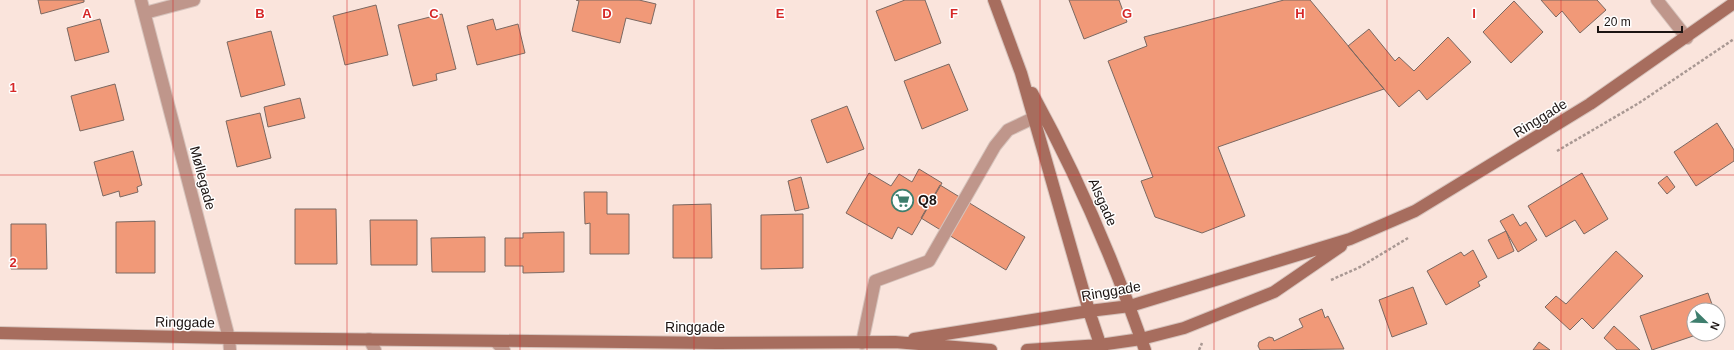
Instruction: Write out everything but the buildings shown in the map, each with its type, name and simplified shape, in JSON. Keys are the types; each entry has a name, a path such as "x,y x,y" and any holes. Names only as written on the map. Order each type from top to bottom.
{"street":[{"name":"Møllegade","path":"141,0 230,344"},
{"path":"145,13 194,0"},
{"name":"Alsgade","path":"994,0 1021,73 1039,116 1089,311 1101,348"},
{"path":"1657,0 1687,38"},
{"name":"Ringgade","path":"895,342 1089,311 1130,306 1350,239 1415,211 1590,104 1734,4"},
{"path":"862,343 875,281 929,262 995,146 1008,130 1039,116"},
{"name":"Alsgade","path":"1039,116 1059,142 1110,255 1144,344"},
{"name":"Ringgade","path":"1028,350 1101,348 1144,344 1274,292 1350,239"},
{"name":"Ringgade","path":"0,333 230,344 372,345 495,341 895,342 991,350"},
{"path":"495,341 504,350"}],"place":[{"name":"Q8","path":"903,200"}]}
